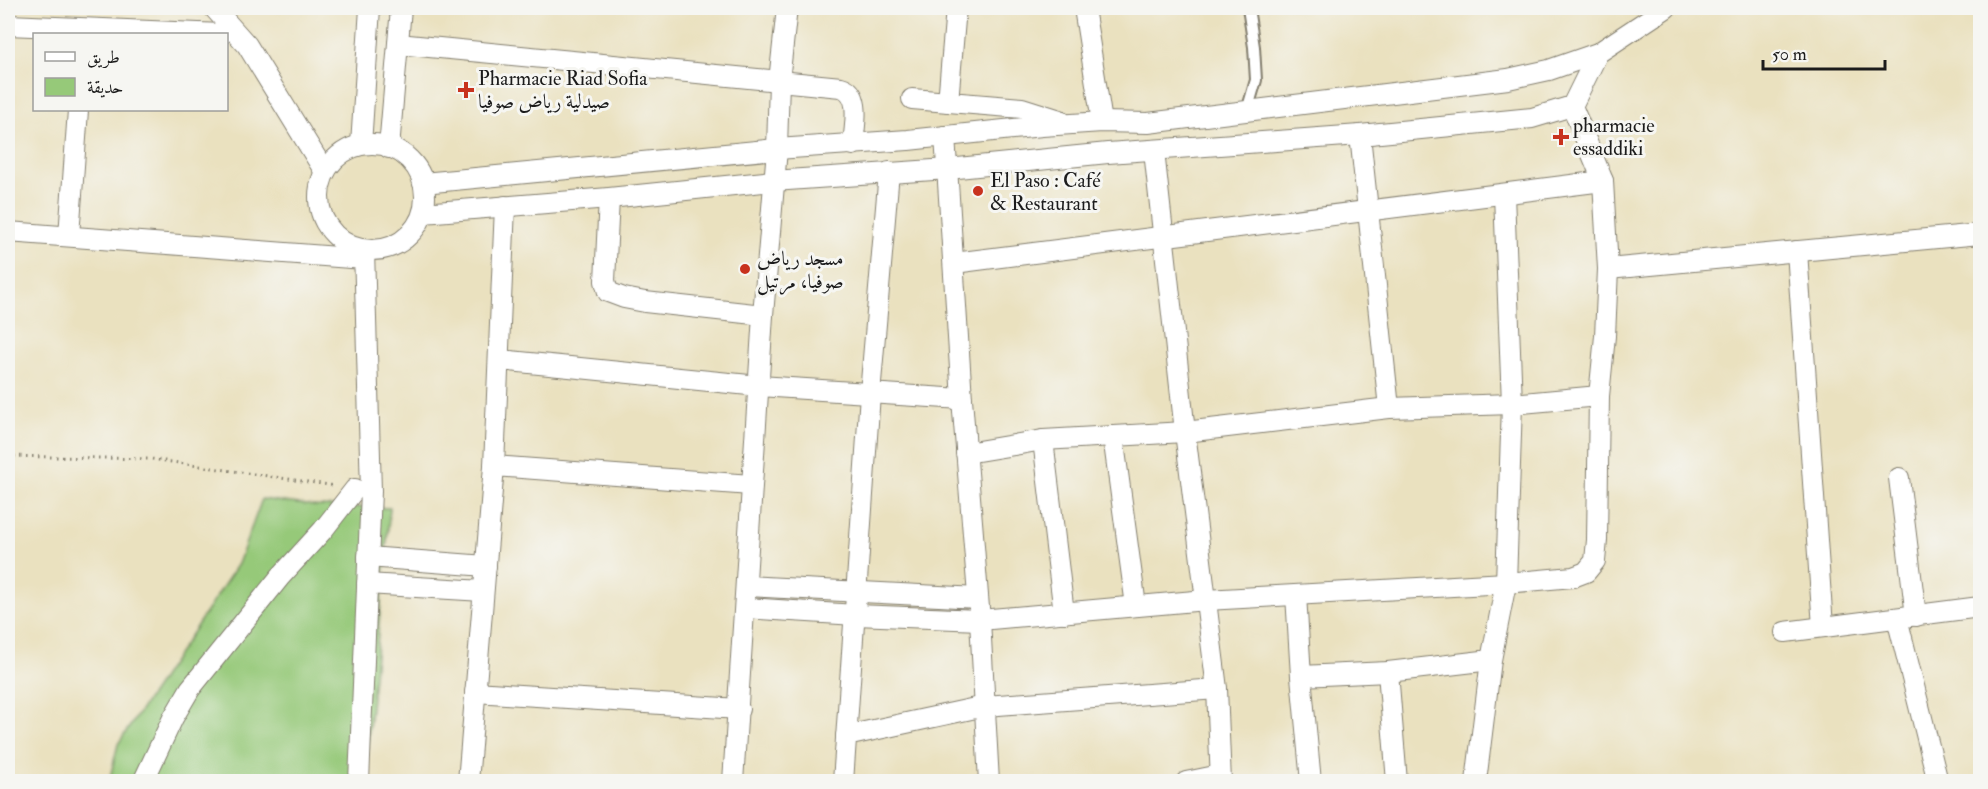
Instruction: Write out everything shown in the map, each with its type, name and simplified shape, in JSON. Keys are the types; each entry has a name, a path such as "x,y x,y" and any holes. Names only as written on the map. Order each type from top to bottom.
{"street":[{"path":"214,8 228,33"},
{"path":"361,145 370,8"},
{"path":"389,148 401,8"},
{"path":"733,782 746,608 763,315 777,149 779,81 787,8"},
{"path":"948,102 956,8"},
{"path":"1084,8 1101,122"},
{"path":"423,183 1071,124 1148,123 1508,79 1549,70 1598,53 1666,8"},
{"path":"8,25 84,31 156,33"},
{"path":"229,35 247,45 324,172"},
{"path":"398,44 841,87 850,91 855,100 853,145"},
{"path":"423,213 609,198 773,181 948,169 1108,153 1360,135 1532,118 1572,106 1598,53"},
{"path":"912,99 1022,108 1071,124"},
{"path":"746,608 980,620 1206,600 1506,583 1573,577 1586,572 1595,561 1597,540 1599,396 1608,269 1603,181 1572,106"},
{"path":"69,236 78,111"},
{"path":"1360,135 1389,408"},
{"path":"945,136 962,399 980,620 989,782"},
{"path":"8,232 364,255 396,245 409,235 419,222 425,203 423,183 414,166 400,152 381,145 361,145 338,156 324,172 318,191 320,212 329,230 364,255"},
{"path":"1154,151 1162,237 1217,689 1221,778 1186,782"},
{"path":"843,782 870,394 889,172"},
{"path":"954,263 1603,181"},
{"path":"1476,782 1491,660 1506,583 1512,404 1504,194"},
{"path":"609,198 605,265 608,292 645,302 763,315"},
{"path":"468,782 494,466 505,206"},
{"path":"1608,269 1980,234"},
{"path":"1797,251 1823,627"},
{"path":"359,782 371,491 364,255"},
{"path":"500,360 759,386 962,399"},
{"path":"966,453 1043,440 1185,432 1389,408 1512,404 1599,396"},
{"path":"1113,436 1136,606"},
{"path":"1043,440 1064,613"},
{"path":"494,466 752,485"},
{"path":"1899,478 1906,617 1938,782"},
{"path":"143,782 173,718 190,690 260,601 355,489"},
{"path":"368,557 486,566"},
{"path":"367,584 483,591"},
{"path":"747,586 978,598"},
{"path":"1296,595 1300,676 1311,782"},
{"path":"1785,632 1980,607"},
{"path":"1300,676 1388,672 1491,660"},
{"path":"1388,672 1397,782"},
{"path":"846,736 985,706 1217,689"},
{"path":"475,692 739,709"}],"lane":[{"path":"1247,111 1256,80 1248,8"}],"path":[{"path":"8,456 151,459 355,489"}],"green space":[{"path":"262,499 314,506 390,508 364,781 109,782 118,744 238,564"}],"place":[{"name":"Pharmacie Riad Sofia صيدلية رياض صوفيا","path":"466,90"},
{"name":"pharmacie essaddiki","path":"1561,137"},
{"name":"El Paso : Café & Restaurant","path":"978,191"},
{"name":"مسجد رياض صوفيا، مرتیل","path":"745,269"}]}
